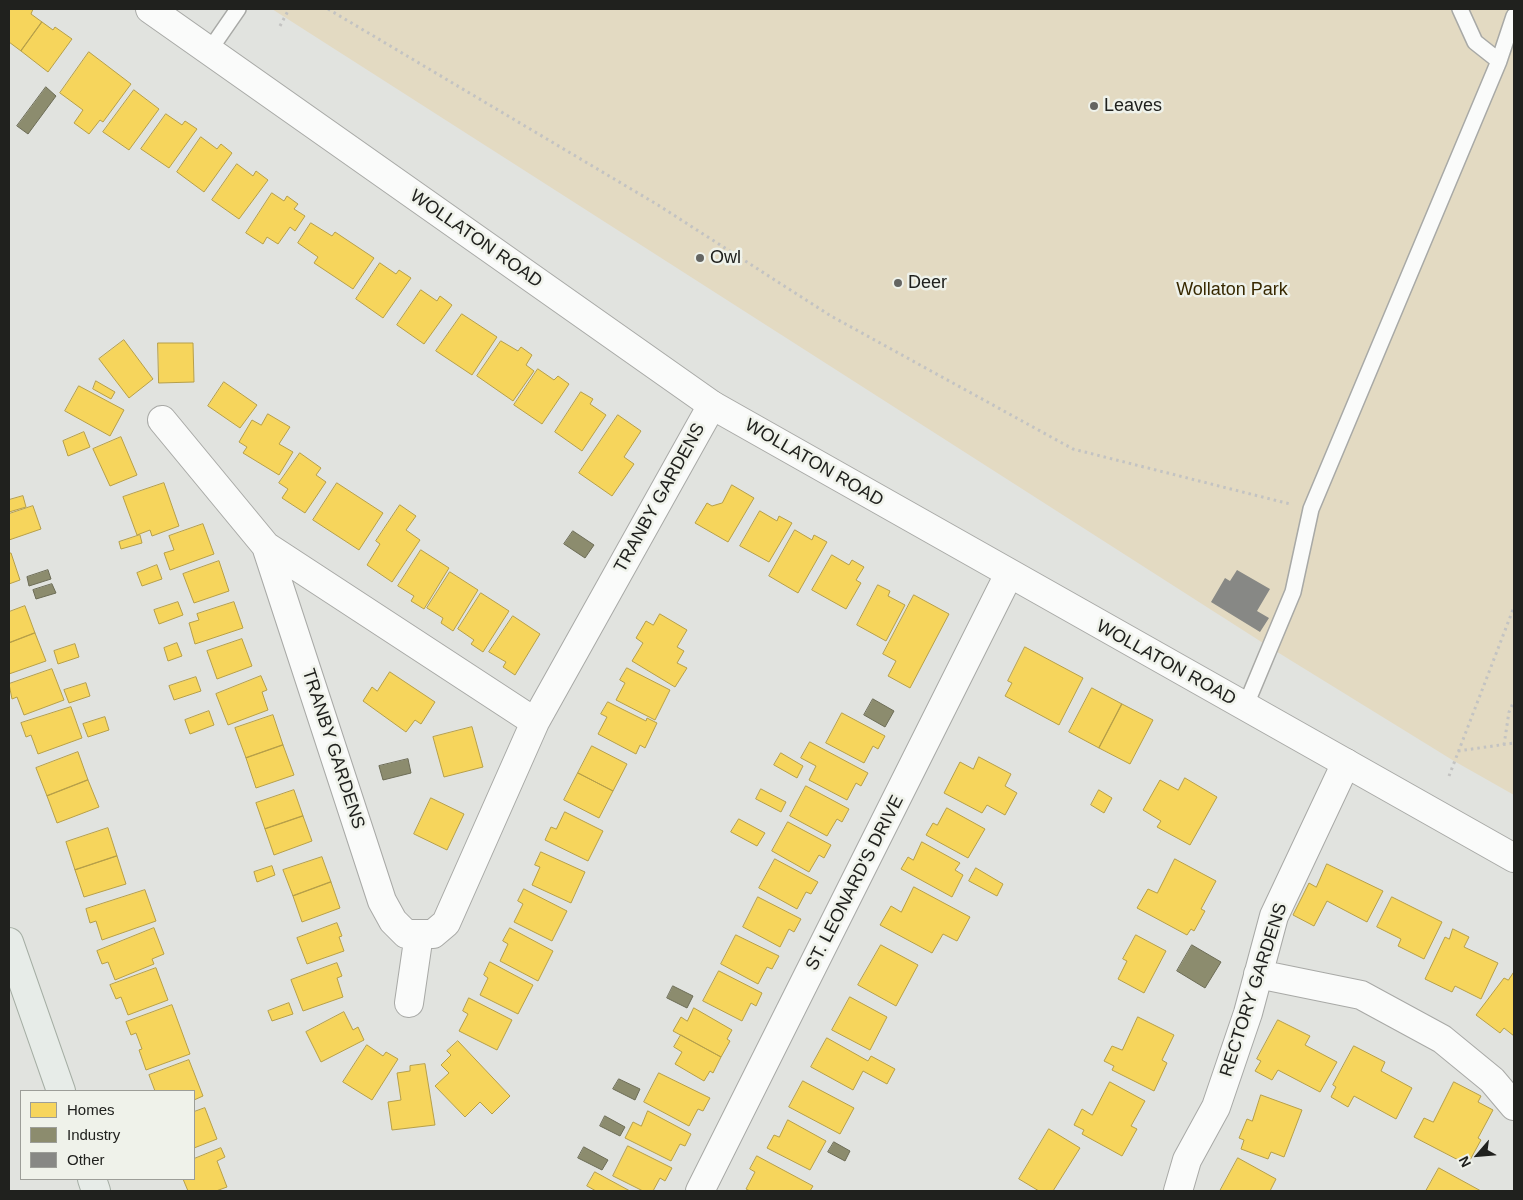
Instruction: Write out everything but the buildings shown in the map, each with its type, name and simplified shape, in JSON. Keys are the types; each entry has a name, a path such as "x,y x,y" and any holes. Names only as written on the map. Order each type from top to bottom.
{"main road":[{"path":"9,942 61,1090"}],"street":[{"name":"WOLLATON ROAD","path":"150,9 712,405 1514,858"},
{"name":"TRANBY GARDENS","path":"266,546 382,901 393,921 406,934 434,934 446,922 535,722 712,405"},
{"name":"TRANBY GARDENS","path":"162,420 266,546 535,722"},
{"name":"ST. LEONARD'S DRIVE","path":"700,1191 1009,574"},
{"name":"RECTORY GARDENS","path":"1178,1191 1187,1160 1216,1106 1248,1013 1274,916 1346,763"},
{"path":"410,1003 419,934"},
{"path":"1258,974 1361,995 1442,1039 1492,1080 1514,1106"}],"lane":[{"path":"209,51 238,9"},
{"path":"1460,9 1475,42 1498,61"},
{"path":"1245,707 1293,592 1312,509 1498,61 1514,16"}],"path":[{"path":"280,26 289,9"},
{"path":"328,9 649,200 831,316 1073,449 1312,509"},
{"path":"1449,776 1514,607"},
{"path":"1504,745 1509,712 1514,701"},
{"path":"1458,752 1514,743"}],"green space":[{"name":"Wollaton Park","path":"272,9 1514,9 1514,795 1454,761 1274,650"}],"place":[{"name":"Leaves","path":"1094,106"},
{"name":"Owl","path":"700,258"},
{"name":"Deer","path":"898,283"}]}
